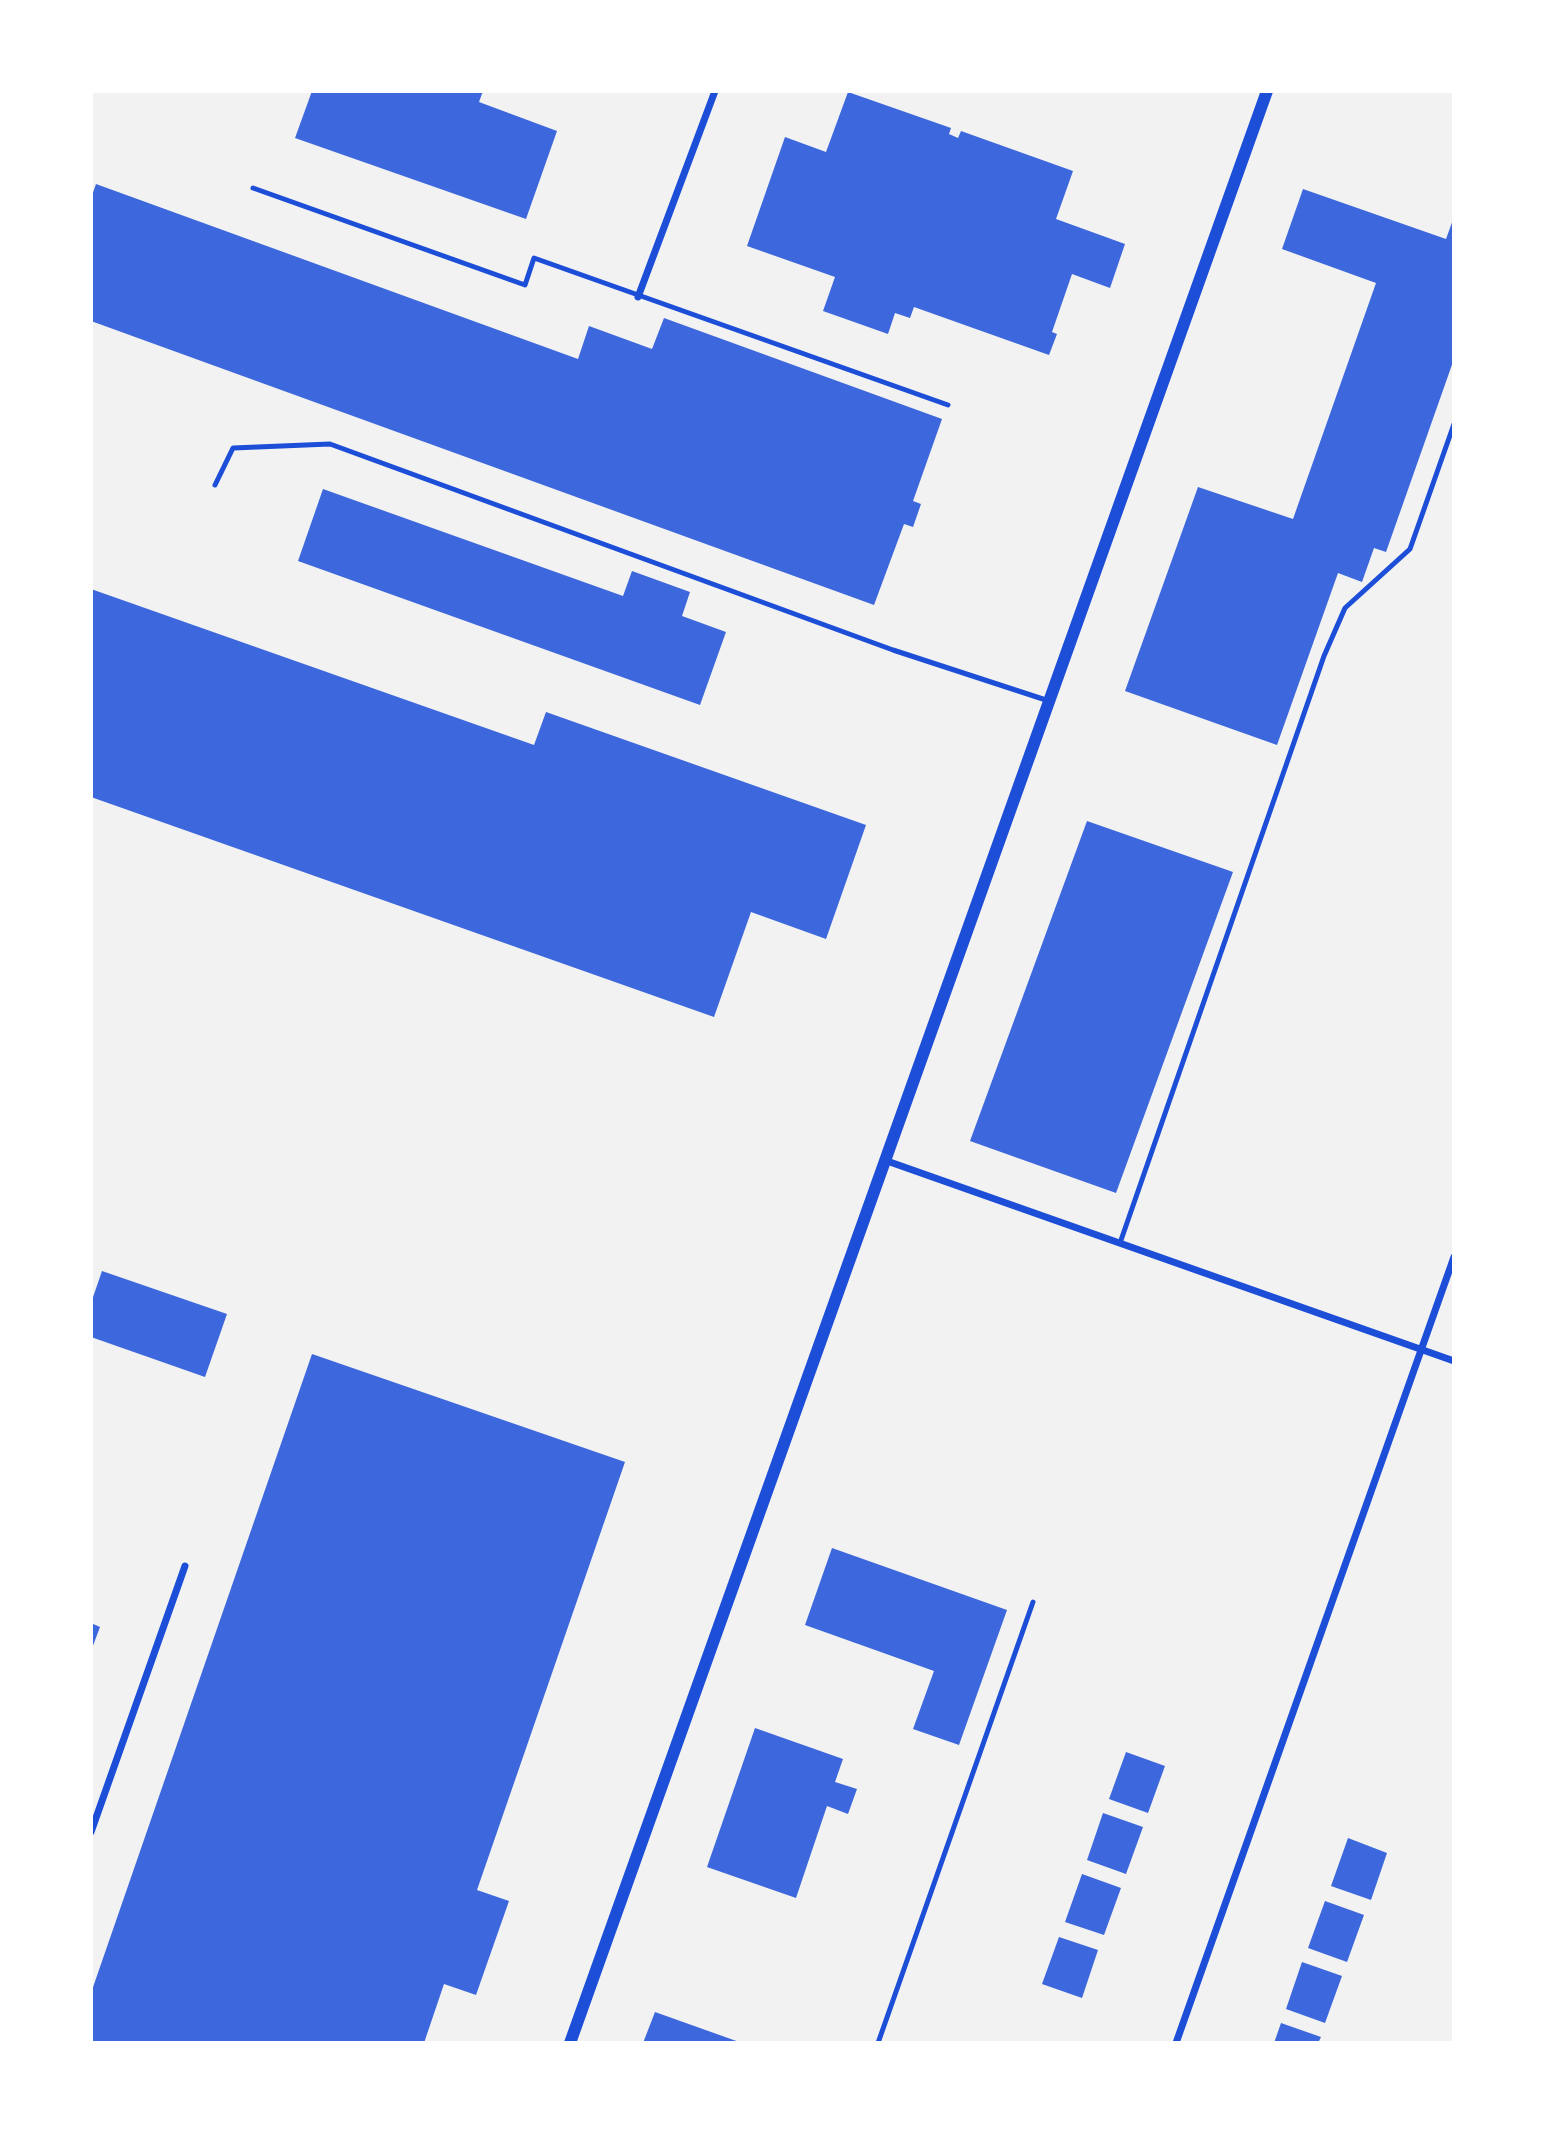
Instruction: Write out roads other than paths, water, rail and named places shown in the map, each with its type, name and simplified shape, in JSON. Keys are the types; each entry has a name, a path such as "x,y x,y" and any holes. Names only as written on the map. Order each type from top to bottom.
{"street":[{"path":"638,297 715,91"},
{"path":"570,2043 1268,91"},
{"path":"887,1161 1454,1361"},
{"path":"1177,2043 1454,1257"},
{"path":"91,1832 185,1566"}],"lane":[{"path":"253,188 525,285 534,258 948,405"},
{"path":"1120,1244 1324,656 1345,608 1410,549 1454,424"},
{"path":"215,485 233,448 330,444 893,650 1049,701"},
{"path":"878,2043 1033,1602"}]}
